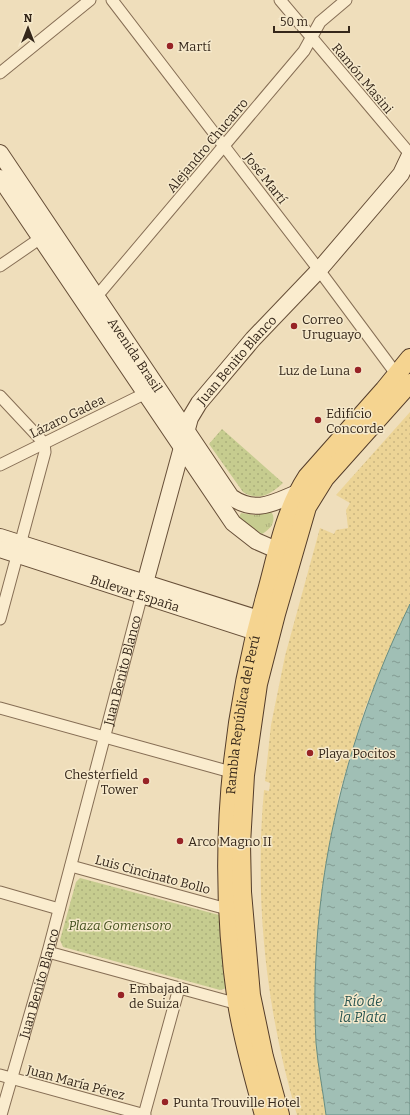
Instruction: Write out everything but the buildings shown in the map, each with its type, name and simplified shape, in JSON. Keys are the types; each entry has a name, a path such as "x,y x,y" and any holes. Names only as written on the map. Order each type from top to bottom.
{"main road":[{"name":"Rambla República del Perú","path":"264,1115 247,1052 238,1004 227,909 226,844 231,772 244,682 285,554 318,487 403,379 410,358"},
{"name":"Rambla República del Perú","path":"285,554 288,517 297,493 307,477 403,379"},
{"name":"Rambla República del Perú","path":"261,629 258,684 247,760 241,844 242,892 251,995 264,1057 280,1115"}],"street":[{"path":"0,73 90,0"},
{"name":"José Martí","path":"112,0 403,379"},
{"name":"Ramón Masini","path":"280,0 410,155"},
{"name":"Alejandro Chucarro","path":"93,302 304,52 320,22 346,0"},
{"name":"Avenida Brasil","path":"0,153 47,234 93,302 185,428 226,490 237,501 249,506 263,506 297,493"},
{"name":"Juan Benito Blanco","path":"2,1115 60,909 185,428 199,403 217,381 253,339 319,270 401,174 410,155"},
{"name":"Avenida Brasil","path":"0,178 47,234"},
{"path":"0,266 47,234"},
{"name":"Avenida Brasil","path":"93,302 146,393 233,523 256,541 285,554"},
{"name":"Lázaro Gadea","path":"0,465 146,393"},
{"path":"0,396 44,443 44,460 0,619"},
{"name":"Bulevar España","path":"0,537 19,549 144,588 261,629"},
{"name":"Bulevar España","path":"0,549 19,549"},
{"path":"0,708 231,772"},
{"name":"Luis Cincinato Bollo","path":"71,866 227,909"},
{"path":"0,892 60,909"},
{"path":"48,952 238,1004"},
{"path":"144,1115 179,988"},
{"name":"Juan María Pérez","path":"0,1075 144,1115"}],"green space":[{"path":"222,429 283,483 269,493 260,496 249,495 243,492 209,444"},
{"path":"271,512 273,515 273,524 262,534 250,527 239,517 241,513 254,515"},
{"name":"Plaza Gomensoro","path":"80,878 219,915 221,917 227,988 220,990 63,947 60,940 76,882"}],"sand":[{"name":"Playa Pocitos","path":"410,412 410,604 365,708 338,797 315,970 316,1044 326,1115 297,1115 277,1036 265,954 262,913 261,831 264,790 269,791 270,783 265,781 271,725 285,656 320,528 334,534 336,530 348,528 346,510 350,503 336,495"}],"water":[{"name":"Río de la Plata","path":"410,604 410,1115 326,1115 316,1043 315,986 318,929 325,873 335,818 349,763 366,709 386,656"}],"place":[{"name":"Martí","path":"170,46"},
{"name":"Correo Uruguayo","path":"294,326"},
{"name":"Luz de Luna","path":"358,370"},
{"name":"Edificio Concorde","path":"318,420"},
{"name":"Playa Pocitos","path":"310,753"},
{"name":"Chesterfield Tower","path":"146,781"},
{"name":"Arco Magno II","path":"180,841"},
{"name":"Embajada de Suiza","path":"121,995"},
{"name":"Punta Trouville Hotel","path":"165,1102"}]}
